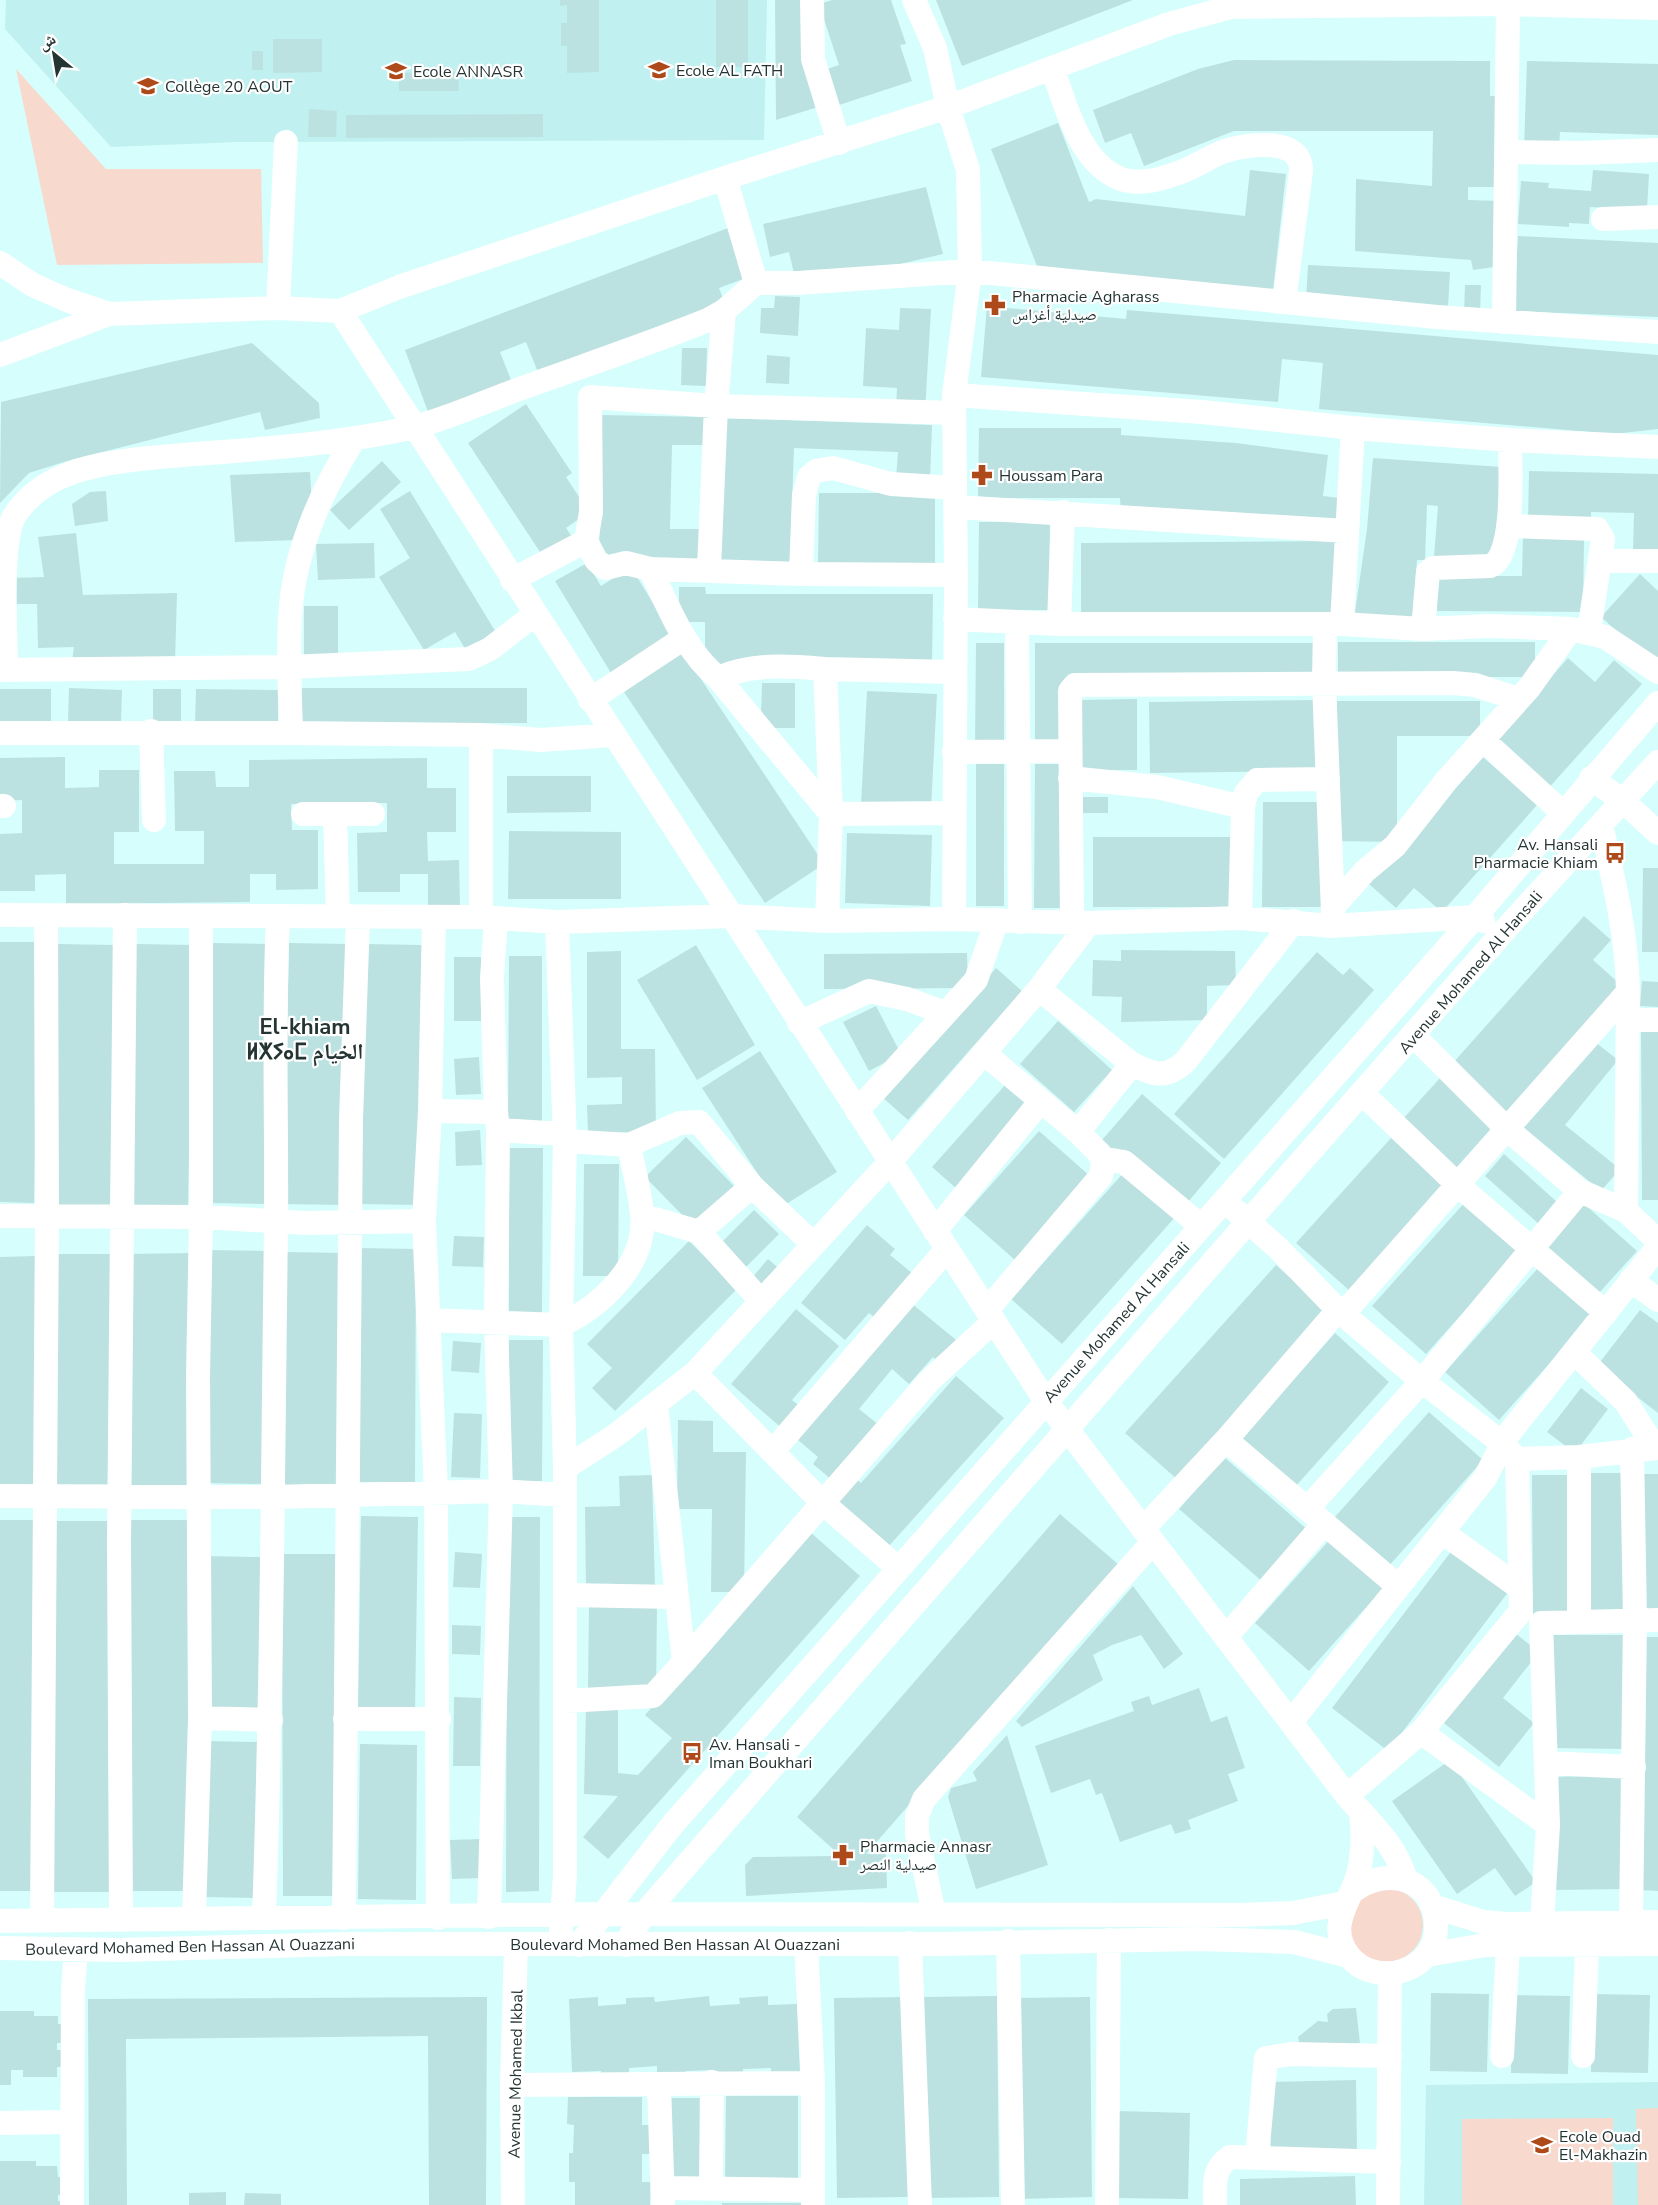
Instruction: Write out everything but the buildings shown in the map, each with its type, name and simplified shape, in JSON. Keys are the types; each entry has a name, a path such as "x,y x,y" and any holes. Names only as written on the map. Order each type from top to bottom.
{"street":[{"path":"812,0 813,59 838,142"},
{"path":"914,0 935,48 948,106 968,170 970,271 954,404 956,497 954,919"},
{"path":"0,355 110,314 278,308 340,311 399,287 948,106 1169,24 1232,7 1425,3 1658,8"},
{"path":"1504,322 1508,152 1508,4"},
{"path":"1052,68 1077,133 1098,164 1121,179 1146,182 1174,175 1223,152 1247,145 1282,147 1297,153 1301,161 1301,171 1284,302"},
{"path":"278,308 286,142"},
{"path":"1508,152 1581,153 1658,150"},
{"path":"725,178 756,283"},
{"path":"1603,219 1658,217"},
{"path":"0,263 33,285 67,300 110,314"},
{"path":"534,615 490,649 469,659 290,667 3,670 1,577 5,537 13,517 34,494 51,481 74,471 144,459 354,440 413,428 690,327 724,311 756,283 798,283 970,271 1504,322 1658,332"},
{"path":"340,311 534,615 1045,1400 1354,1804 1385,1835 1401,1864 1406,1880"},
{"path":"709,569 716,406 724,311"},
{"path":"558,377 591,397 716,406 954,404 1202,412 1353,428 1510,440 1658,447"},
{"path":"591,397 591,512 586,541 596,560 605,568 626,563 650,568 801,574 956,575"},
{"path":"1333,916 1324,683 1346,531 1353,428"},
{"path":"291,733 290,616 302,554 320,500 354,440"},
{"path":"1423,629 1428,572 1433,568 1496,564 1506,544 1510,440"},
{"path":"801,574 804,495 809,477 816,471 833,468 891,484 956,497 1063,512 1346,531"},
{"path":"1059,624 1063,512"},
{"path":"1333,916 1365,871 1395,846 1446,781 1580,630 1600,561 1603,539 1597,529 1508,526"},
{"path":"512,580 586,541"},
{"path":"1600,561 1658,561"},
{"path":"650,568 684,638 704,666 718,678 831,814"},
{"path":"955,619 1059,624 1333,624 1423,629 1489,626 1580,630 1622,646 1658,672"},
{"path":"857,1111 976,980 1009,921 1017,752 1017,623"},
{"path":"590,700 684,638"},
{"path":"718,678 733,672 767,666 954,672"},
{"path":"825,669 831,814 827,921"},
{"path":"565,1468 656,1404 695,1373 891,1162 1039,989 1081,923 1069,751 1070,691 1075,685 1453,683 1475,685 1518,699"},
{"name":"Avenue Mohamed Al Hansali","path":"569,1946 601,1914 673,1824 1045,1400 1475,917 1591,778 1658,703"},
{"path":"0,733 151,731 481,735 540,740 613,735"},
{"path":"151,731 154,820"},
{"path":"481,735 497,1121 496,1323 501,1491 489,1917"},
{"path":"1483,740 1563,813"},
{"path":"954,752 1069,751"},
{"name":"Avenue Mohamed Al Hansali","path":"625,1945 643,1915 1248,1222 1504,931 1658,762"},
{"path":"1070,778 1157,787 1243,807"},
{"path":"1591,778 1623,801 1658,832"},
{"path":"1240,918 1243,807 1246,793 1257,780 1328,779"},
{"path":"831,814 954,813"},
{"path":"303,814 373,814"},
{"path":"335,814 348,917 352,1223 344,1918"},
{"path":"1601,825 1619,899 1627,952 1626,1211"},
{"path":"0,915 488,918 557,922 730,916 827,921 954,919 1081,923 1240,918 1294,921 1333,916 1475,917 1504,931"},
{"path":"42,1920 47,1216 46,915"},
{"path":"121,1920 125,915"},
{"path":"194,1917 200,1718 198,1495 201,916"},
{"path":"264,1918 271,1719 276,1221 274,1006 278,917"},
{"path":"434,918 430,1111 424,1221 436,1493 439,1719 438,1918"},
{"path":"1039,989 1132,1064 1156,1076 1178,1068 1294,921"},
{"path":"557,922 564,1138 561,1325 566,1594 563,1915 569,1946"},
{"path":"800,1023 869,991 908,999 945,1013"},
{"path":"934,1914 918,1834 917,1816 924,1799 1226,1440 1340,1312 1458,1185 1628,992"},
{"path":"1627,1020 1658,1020"},
{"path":"1414,1036 1507,1129 1580,1191 1626,1211 1658,1241"},
{"path":"566,1701 653,1696 824,1504 929,1381 990,1316 1101,1176 1103,1162 1099,1153 1078,1132 984,1053"},
{"path":"1078,1132 1132,1064"},
{"path":"1362,1094 1458,1185 1606,1312"},
{"path":"773,1451 941,1240 1040,1102"},
{"path":"430,1111 497,1121 564,1138 629,1145 680,1123 699,1122 752,1186 813,1244"},
{"path":"428,1320 561,1325 580,1316 601,1299 619,1279 635,1254 643,1219 629,1145"},
{"path":"1103,1162 1112,1160 1124,1162 1201,1227"},
{"path":"699,1232 752,1186"},
{"path":"1226,1637 1316,1516 1422,1381 1580,1191"},
{"path":"1225,1200 1340,1312 1509,1451 1579,1457 1648,1448"},
{"path":"0,1216 201,1217 352,1223 424,1221"},
{"path":"643,1219 655,1219 699,1232 761,1301"},
{"path":"1291,1722 1490,1471 1509,1451 1574,1352 1658,1247"},
{"path":"1631,1281 1658,1300"},
{"path":"1574,1352 1626,1402 1648,1448 1647,1620 1634,1767 1631,1922"},
{"path":"695,1373 824,1504 898,1568"},
{"path":"656,1404 684,1662"},
{"path":"1226,1440 1398,1586"},
{"path":"1354,1804 1421,1731 1521,1599 1509,1451"},
{"path":"1579,1457 1579,1622"},
{"path":"0,1496 272,1497 501,1491 565,1495"},
{"path":"1442,1532 1521,1599 1541,1623 1548,1825 1542,1923"},
{"path":"566,1594 677,1597"},
{"path":"1541,1623 1647,1620"},
{"path":"200,1718 271,1719"},
{"path":"345,1719 439,1719"},
{"path":"1421,1731 1548,1825"},
{"path":"1546,1763 1634,1767"},
{"path":"1354,1804 1362,1852 1339,1930 1349,1956 1360,1966 1375,1973 1390,1974 1404,1971 1427,1955 1463,1948 1508,1945 1658,1944"},
{"path":"1348,1897 1364,1883 1377,1878 1392,1876 1417,1886 1432,1906 1436,1931 1427,1955"},
{"name":"Boulevard Mohamed Ben Hassan Al Ouazzani","path":"0,1921 194,1917 438,1918 601,1914 1237,1915 1293,1913 1348,1897"},
{"path":"1432,1906 1483,1922 1658,1922"},
{"path":"1107,2205 1109,1940"},
{"name":"Boulevard Mohamed Ben Hassan Al Ouazzani","path":"0,1948 516,1944 569,1946 1109,1940 1294,1942 1349,1956"},
{"path":"1008,1941 1013,2205"},
{"path":"910,1943 920,2205"},
{"name":"Avenue Mohamed Ikbal","path":"513,2205 512,2085 516,1944"},
{"path":"659,2084 663,2196 711,2187 813,2198 813,2083 806,1944"},
{"path":"1502,2056 1508,1945"},
{"path":"1583,2056 1587,1945"},
{"path":"72,2205 76,1949"},
{"path":"1388,2205 1390,1974"},
{"path":"1257,2156 1266,2058 1291,2054 1390,2056"},
{"path":"711,2187 712,2082"},
{"path":"512,2085 813,2083"},
{"path":"0,2123 72,2122"},
{"path":"1215,2205 1214,2180 1220,2164 1238,2155 1389,2162"}],"shaded area":[{"path":"6,0 767,0 764,140 238,142 111,147 5,29"},
{"path":"16,69 106,169 261,169 263,263 57,265"},
{"path":"1386,1888 1400,1891 1412,1899 1420,1911 1423,1925 1420,1939 1412,1951 1400,1959 1386,1962 1372,1959 1360,1951 1352,1939 1349,1925 1352,1911 1360,1899 1372,1891"},
{"name":"Ecole Ouad El-Makhazin","path":"1658,2082 1658,2205 1424,2205 1426,2085"},
{"path":"1658,2108 1658,2205 1638,2205 1636,2109"},
{"path":"1613,2118 1613,2205 1462,2205 1462,2119"}],"place":[{"name":"Ecole AL FATH","path":"659,70"},
{"name":"Ecole ANNASR","path":"396,71"},
{"name":"Collège 20 AOUT","path":"148,86"},
{"name":"Pharmacie Agharass صيدلية أغراس","path":"995,305"},
{"name":"Houssam Para","path":"982,475"},
{"name":"Av. Hansali Pharmacie Khiam","path":"1615,853"},
{"name":"Av. Hansali - Iman Boukhari","path":"692,1753"},
{"name":"Pharmacie Annasr صيدلية النصر","path":"843,1855"},
{"name":"Ecole Ouad El-Makhazin","path":"1542,2145"}],"district":[{"name":"El-khiam ⵍⵅⵢⴰⵎ الخيام","path":"305,1038"}]}
